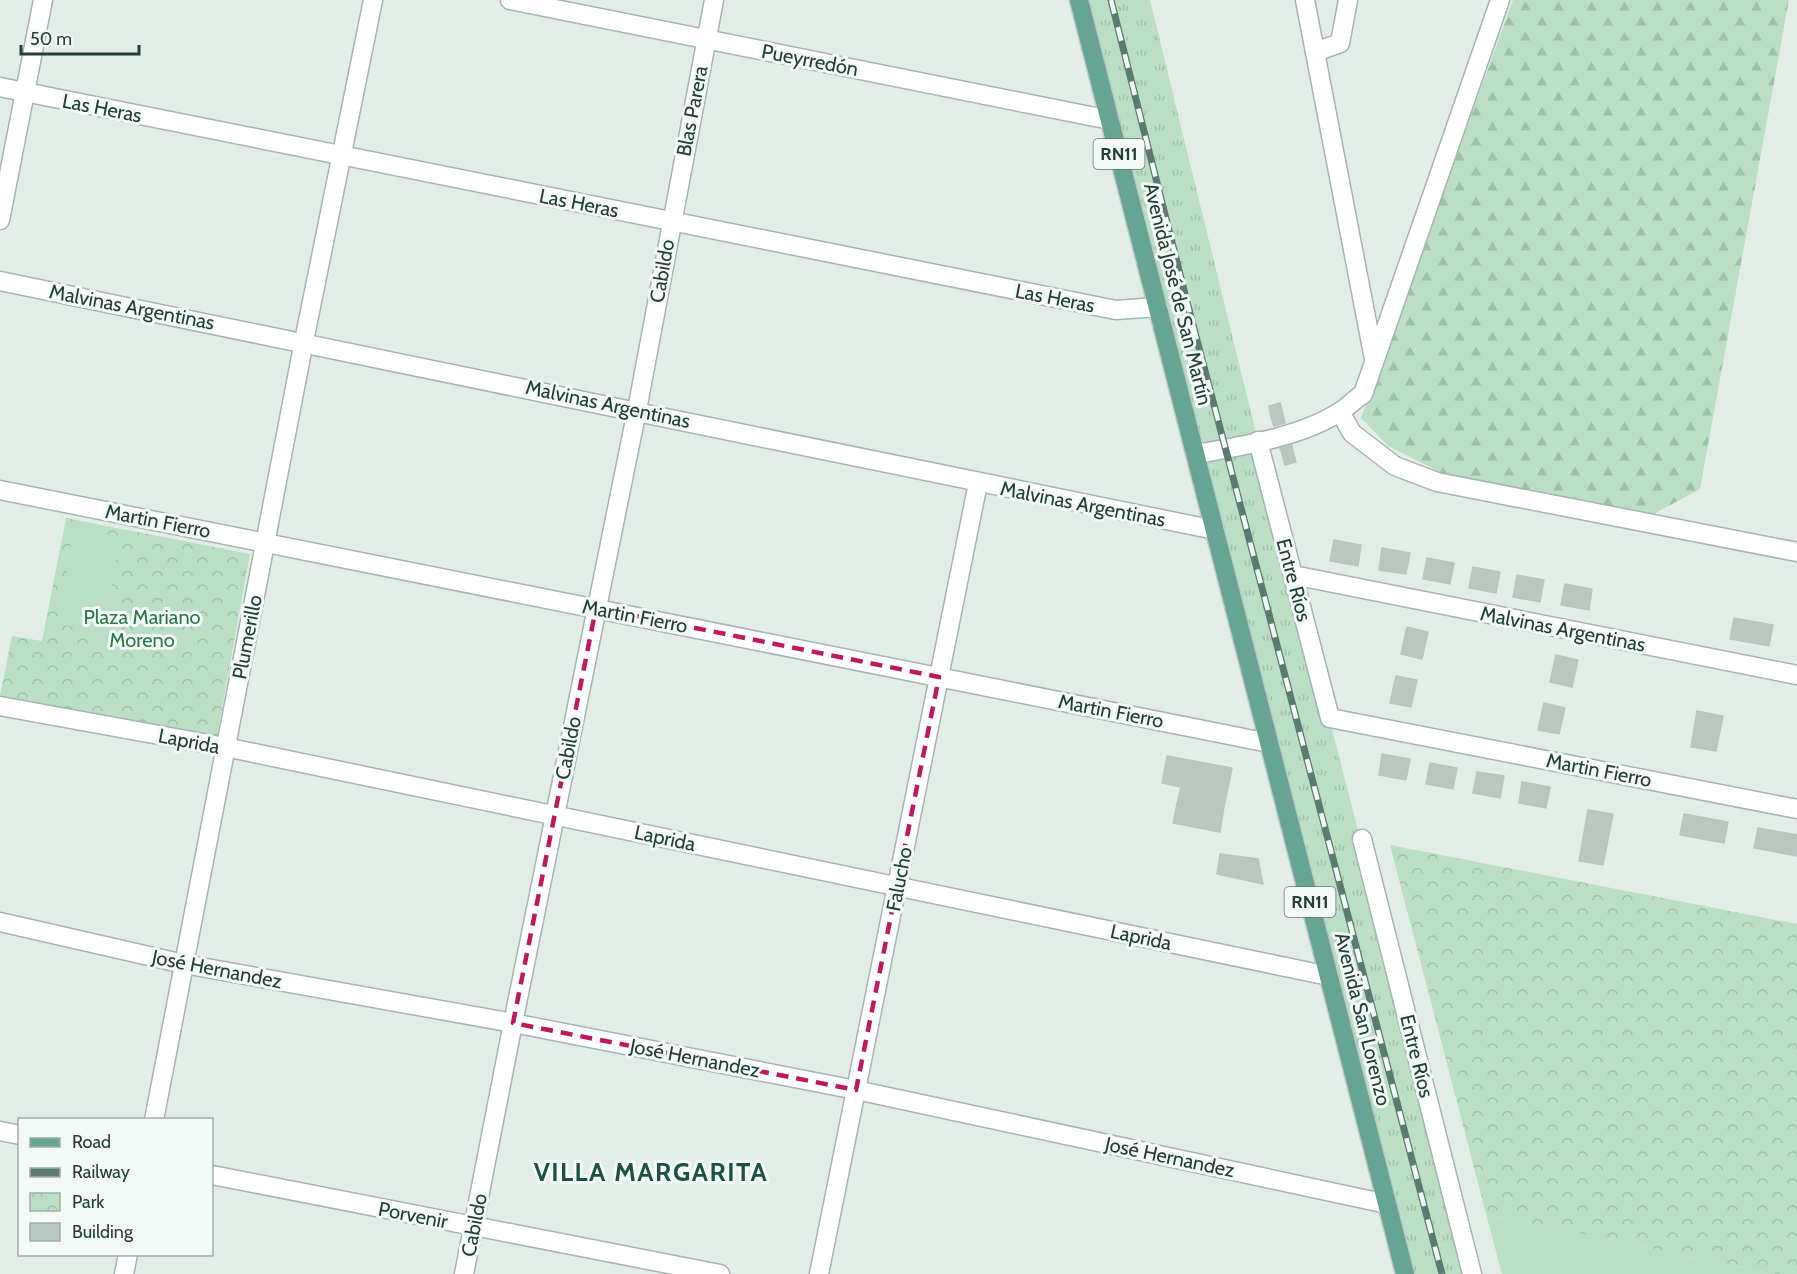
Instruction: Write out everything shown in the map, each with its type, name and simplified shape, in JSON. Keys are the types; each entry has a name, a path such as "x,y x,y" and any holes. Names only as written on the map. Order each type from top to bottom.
{"main road":[{"name":"Avenida José de San Martín","path":"1079,0 1215,530"},
{"name":"Avenida San Lorenzo","path":"1215,530 1405,1274"}],"street":[{"path":"0,220 43,0"},
{"name":"Plumerillo","path":"154,1118 304,341 373,0"},
{"name":"Pueyrredón","path":"510,0 1110,120"},
{"name":"Blas Parera","path":"671,221 714,0"},
{"path":"1305,0 1374,361"},
{"path":"1315,52 1340,43 1348,0"},
{"path":"1196,454 1304,429 1340,412 1363,394 1500,0"},
{"name":"Las Heras","path":"0,87 1116,310 1158,307"},
{"name":"Cabildo","path":"464,1274 637,410 671,221"},
{"name":"Malvinas Argentinas","path":"0,281 304,341 978,483 1215,530"},
{"path":"1340,412 1352,433 1395,466 1437,482 1797,552"},
{"name":"Entre Ríos","path":"1258,441 1330,718"},
{"name":"Falucho","path":"819,1274 978,483"},
{"name":"Martin Fierro","path":"0,490 1269,742"},
{"name":"Malvinas Argentinas","path":"1293,575 1797,675"},
{"name":"Laprida","path":"0,706 225,747 1329,976"},
{"name":"Martin Fierro","path":"1330,718 1797,809"},
{"name":"Entre Ríos","path":"1362,839 1472,1274"},
{"name":"José Hernandez","path":"0,922 184,964 513,1023 856,1090 1387,1204"},
{"path":"0,1131 18,1135"},
{"name":"Porvenir","path":"213,1175 720,1274"},
{"path":"124,1274 128,1256"}],"highlighted area":[{"path":"596,608 939,677 856,1090 513,1023"}],"green space":[{"path":"1079,0 1150,0 1258,441 1472,1274 1405,1274"},
{"path":"1513,0 1789,0 1700,489 1652,515 1442,473 1388,446 1361,418"},
{"name":"Plaza Mariano Moreno","path":"66,518 250,554 217,736 0,696 12,636 42,641"},
{"path":"74,529 120,537 104,632 58,624"},
{"path":"1390,845 1797,924 1797,1274 1774,1274 1486,1214"},
{"path":"1486,1214 1774,1274 1502,1274"}],"building":[{"path":"1280,403 1283,414 1271,417 1269,406"},
{"path":"1283,414 1285,423 1274,426 1271,417"},
{"path":"1291,442 1293,451 1282,454 1279,445"},
{"path":"1293,451 1296,462 1285,465 1282,454"},
{"path":"1334,540 1361,545 1358,566 1330,561"},
{"path":"1382,548 1410,553 1406,574 1379,570"},
{"path":"1427,558 1454,563 1450,584 1423,579"},
{"path":"1473,567 1500,572 1496,593 1469,588"},
{"path":"1517,575 1544,580 1540,602 1513,597"},
{"path":"1565,584 1592,589 1589,610 1561,605"},
{"path":"1734,618 1773,625 1769,646 1730,639"},
{"path":"1407,627 1428,632 1422,659 1401,654"},
{"path":"1556,655 1578,660 1572,687 1550,682"},
{"path":"1396,676 1417,680 1411,707 1390,703"},
{"path":"1544,703 1565,708 1559,734 1538,730"},
{"path":"1697,711 1723,716 1716,751 1691,747"},
{"path":"1382,754 1410,759 1406,780 1379,775"},
{"path":"1167,756 1232,768 1223,812 1177,804 1181,787 1162,783"},
{"path":"1430,763 1457,768 1453,789 1426,784"},
{"path":"1477,772 1504,776 1500,798 1473,793"},
{"path":"1522,782 1550,787 1546,808 1519,803"},
{"path":"1177,804 1223,812 1220,832 1173,823"},
{"path":"1588,810 1613,814 1603,865 1579,861"},
{"path":"1684,814 1728,822 1724,843 1680,835"},
{"path":"1758,828 1797,835 1797,856 1754,848"},
{"path":"1220,854 1258,859 1263,884 1217,874"}],"railway":[{"path":"1111,0 1187,302 1442,1274"}],"district":[{"name":"VILLA MARGARITA","path":"651,1172"}]}
